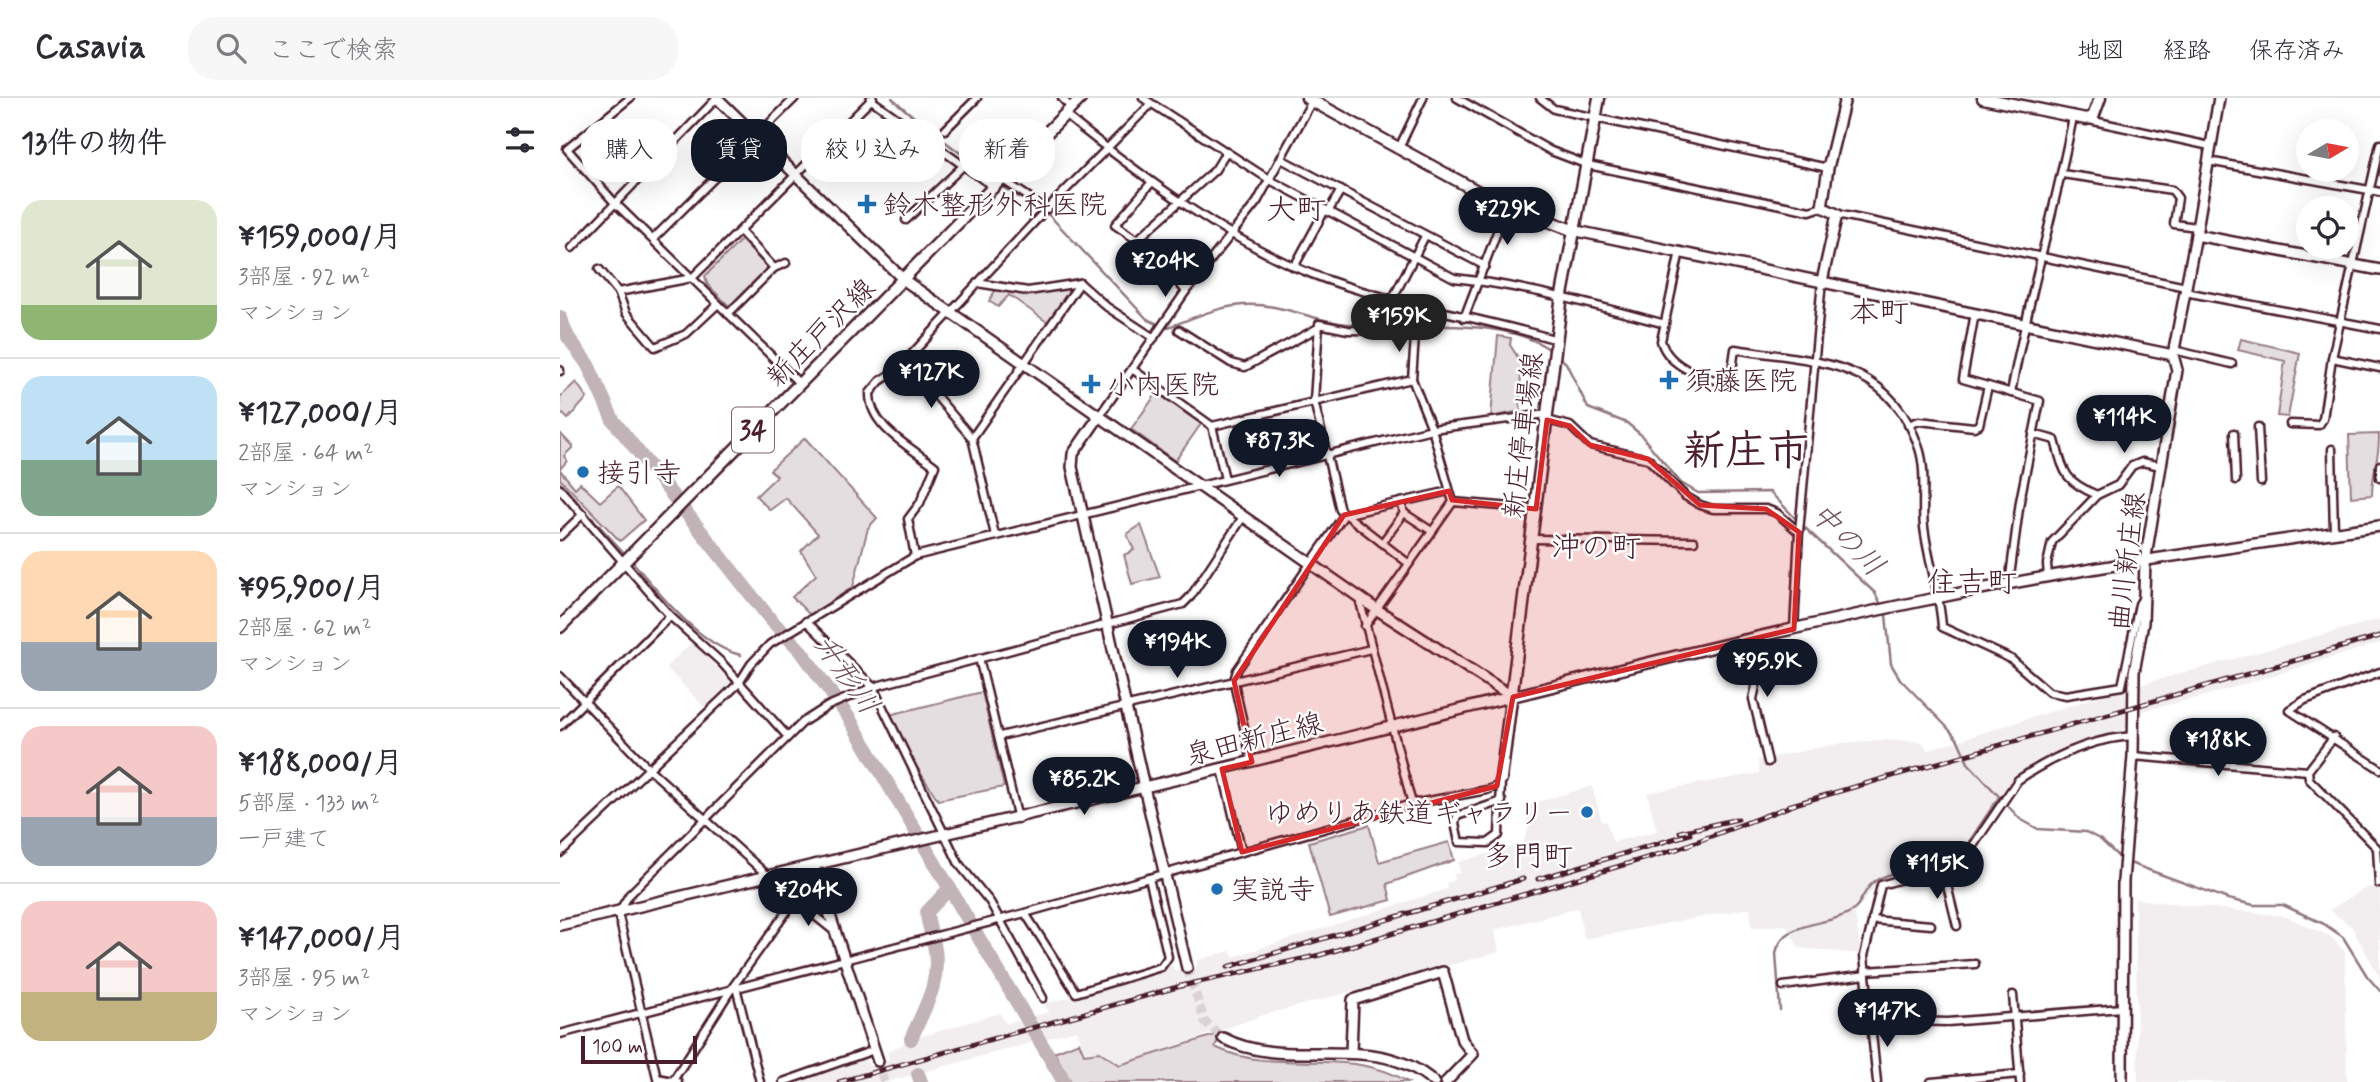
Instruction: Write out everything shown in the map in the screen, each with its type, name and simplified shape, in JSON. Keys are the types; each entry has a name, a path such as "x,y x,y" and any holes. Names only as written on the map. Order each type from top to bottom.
{"main road":[{"name":"新庄戸沢線","path":"1055,124 1081,98"},
{"name":"新庄停車場線","path":"1502,779 1562,295 1572,230 1588,165 1599,98"},
{"path":"1983,98 2086,119 2094,117 2100,98"},
{"path":"1309,99 1507,206 1572,230"},
{"name":"新庄戸沢線","path":"560,626 1001,182"}],"street":[{"path":"567,149 630,98"},
{"path":"572,247 717,98 737,119"},
{"path":"773,119 795,98"},
{"path":"962,98 974,101"},
{"path":"1062,98 1067,111 1106,148 1152,182 1233,233 1294,267 1417,308 1518,328 1556,344"},
{"path":"1143,98 1270,180 1454,278 1481,279 1562,295 1665,324"},
{"path":"1399,148 1423,98"},
{"path":"1457,98 1551,151 1588,165 1810,211 1822,207 1837,214 2380,329"},
{"path":"1540,98 1554,109 1595,119 1828,168"},
{"path":"1822,207 1828,168 1845,98"},
{"name":"曲川新庄線","path":"2122,1082 2123,881 2134,736 2133,671 2146,593 2145,562 2177,370 2173,353 2219,98"},
{"path":"618,292 692,278 793,174 871,99 959,164"},
{"path":"1186,968 1144,788 1110,623 1072,467 1073,454 1186,291 1233,233 1270,180 1309,99"},
{"path":"945,130 974,101"},
{"path":"1006,182 1047,209 1150,105"},
{"path":"2011,393 2024,323 2043,257 2073,117"},
{"path":"2086,119 2210,146"},
{"path":"560,142 614,202 654,238 800,384"},
{"path":"2290,424 2319,425 2323,419 2351,265 2380,144"},
{"path":"1137,240 1214,170 1226,152"},
{"path":"1281,159 1485,267"},
{"path":"2208,161 2380,192"},
{"path":"787,168 904,280 1376,609 1513,697"},
{"path":"906,220 959,169"},
{"path":"2062,174 2172,190 2178,198 2174,224 2380,270"},
{"path":"654,238 710,182"},
{"path":"986,182 995,188"},
{"path":"1152,182 1115,225 1137,240 1186,291"},
{"path":"1294,267 1340,190"},
{"path":"1464,318 1507,206"},
{"path":"1794,629 1800,517 1822,281 1837,214"},
{"path":"915,556 908,519 920,503 935,466 880,423 870,403 870,393 880,381 908,363 910,356 952,314 977,282 1040,216"},
{"path":"1572,230 2232,364"},
{"path":"740,231 774,268"},
{"path":"1392,300 1425,236"},
{"path":"1680,251 1662,347 1700,377 1730,384 1735,349 1849,369 1881,386 1908,425 1919,448 1925,538 1940,597 1942,627 2011,659 2049,692 2066,695 2122,686 2138,604 2146,593"},
{"path":"728,314 774,268 786,263"},
{"path":"598,270 618,292 626,313 655,347 686,334 718,304"},
{"path":"977,282 1028,291 1080,283"},
{"path":"1080,283 1107,307 1154,338"},
{"path":"972,438 1080,283"},
{"path":"1417,308 1412,380 1432,429 1453,502"},
{"path":"1975,313 1963,379 2040,401 2009,584"},
{"path":"1180,330 1230,363 1244,367 1318,328 1319,324 1348,330 1414,330"},
{"path":"1318,328 1314,401 1340,510 1408,563"},
{"path":"2332,358 2380,368"},
{"path":"908,363 972,438 995,535"},
{"path":"1132,369 1212,426 1225,479"},
{"path":"1212,426 1412,380"},
{"path":"1908,425 1919,421 1974,427 1979,425 1988,386"},
{"path":"560,853 739,683 751,664 770,644 915,556 995,535 1432,429 1547,417 1570,426 1590,445 1648,459 1685,496 1700,505 1713,509 1766,509 1777,513 1799,531"},
{"path":"2258,427 2261,482"},
{"path":"2234,433 2236,480"},
{"path":"2033,434 2055,440 2064,473 2077,486 2097,495"},
{"path":"2332,449 2334,533"},
{"path":"2048,577 2047,564 2052,542 2097,495 2118,485 2132,466 2141,463 2161,466"},
{"path":"2380,465 2380,478"},
{"path":"560,489 628,558 670,616 739,683 788,737"},
{"path":"1252,762 1234,681 1243,660 1344,514 1449,491"},
{"path":"1401,502 1404,513 1430,530"},
{"path":"1453,502 1536,509"},
{"path":"1365,626 1430,530 1453,502"},
{"path":"1382,543 1404,513"},
{"path":"560,537 583,514"},
{"path":"794,900 734,988 676,1081 658,1080 618,913 629,895 803,722 828,706 870,688 1182,604 1191,596 1243,517"},
{"name":"泉田新庄線","path":"560,926 947,836 1884,609 2048,577 2380,526"},
{"path":"1532,539 1694,541"},
{"path":"1358,596 1412,804"},
{"path":"560,726 670,616"},
{"path":"806,621 870,688 959,864 997,920 1043,998"},
{"path":"1751,640 1758,677 1753,699 1768,762"},
{"path":"1000,736 1371,649"},
{"path":"979,658 1018,819"},
{"path":"2380,672 2305,700 2289,710 2380,769"},
{"path":"560,677 648,768 794,900 838,935"},
{"path":"1877,1082 1864,956 1881,886 1962,862 2018,780 2071,751 2119,736 2134,736"},
{"path":"2334,737 2308,771 2309,779 2377,848 2379,884"},
{"path":"2133,757 2308,771"},
{"path":"1222,769 1242,852"},
{"path":"1502,779 1502,801 1499,835 1495,839 1476,844 1459,842 1455,823 1457,816 1502,801"},
{"path":"560,1034 1025,913 1412,804 1487,790 1497,786 1502,779"},
{"path":"814,867 878,1062"},
{"path":"1943,869 1956,926"},
{"path":"1025,913 1076,993 1161,967 1166,962 1168,957 1149,878"},
{"path":"1872,920 1931,925"},
{"path":"1783,986 1865,973 1975,964"},
{"path":"1351,1052 1353,1000 1443,972 1462,1040 1473,1054 1447,1082"},
{"path":"734,988 760,1082"},
{"path":"1931,1082 2020,1078 2012,995"},
{"path":"1870,1020 1948,1022 2122,1009"},
{"path":"1223,1038 1250,1049 1274,1053 1351,1052 1395,1060 1418,1070 1434,1082"},
{"path":"782,1082 874,1050"}],"highlighted area":[{"path":"1547,420 1570,426 1590,445 1648,459 1700,505 1766,509 1799,532 1794,629 1513,697 1497,786 1242,852 1222,769 1252,762 1234,681 1344,515 1449,491 1452,500 1536,509"}],"shaded area":[{"path":"741,240 769,269 735,304 728,305 707,284 705,276"},
{"path":"1070,287 1073,289 1047,322 1009,295 998,307 989,301 996,289 1028,293"},
{"path":"1498,336 1511,338 1510,345 1521,362 1520,411 1491,417"},
{"path":"2241,339 2300,353 2288,417 2277,416 2285,361 2238,350"},
{"path":"576,382 587,398 568,419 563,414 560,416 560,397"},
{"path":"1157,393 1201,424 1175,461 1131,429"},
{"path":"560,433 573,447 564,456 567,461 560,469"},
{"path":"2379,434 2372,495 2351,497 2349,435"},
{"path":"805,438 877,518 868,528 853,587 810,615 792,597 816,575 801,551 818,534 786,498 770,510 756,496 777,476 770,470"},
{"path":"560,470 575,488 580,483 600,502 618,486 644,520 620,541 560,479"},
{"path":"1141,525 1160,577 1132,584 1124,555 1134,550 1127,534"},
{"path":"2380,619 2380,643 2205,696 2130,714 2130,725 2116,735 2069,748 2028,770 2013,780 1962,857 1955,862 1877,883 1855,913 1861,954 1799,948 1786,925 1752,928 1750,908 1584,939 1578,908 1495,930 1499,952 1264,1015 1120,1065 1101,1051 1085,1053 1077,1030 887,1082 796,1082 862,1059 867,1061 869,1066 888,1060 888,1051 916,1038 1000,1013 1006,1024 1049,1012 1044,1004 1140,978 1155,967 1171,963 1175,971 1197,966 1197,960 1230,951 1233,957 1447,889 1446,883 1455,880 1454,874 1460,873 1458,862 1523,844 1529,827 1524,806 1554,797 1592,786 1602,822 1606,821 1613,842 1657,831 1647,793 1759,773 1758,760 1842,743 1883,740 1922,742 1928,750 2113,692"},
{"path":"692,642 732,683 706,709 666,667"},
{"path":"982,692 1004,787 938,800 891,727 889,715"},
{"path":"1369,825 1379,862 1449,842 1454,860 1387,884 1391,900 1330,917 1309,842"},
{"path":"2380,886 2380,978 2351,926 2329,910 2366,888"},
{"path":"2135,899 2284,916 2330,936 2345,952 2347,1082 2138,1082"},
{"path":"1221,1033 1215,1047 1238,1056 1287,1062 1362,1065 1385,1071 1408,1082 1071,1082 1054,1052 1079,1042 1084,1054 1100,1052 1120,1065"}],"waterway":[{"name":"中の川","path":"892,98 959,153"},
{"name":"中の川","path":"999,185 1050,216 1147,319 1166,328 1223,308 1257,305 1348,324 1455,326 1509,332 1533,340 1553,352"},
{"name":"升形川","path":"560,317 568,337 588,365 613,420 771,620 801,651 849,718 1064,1082"},
{"name":"中の川","path":"1558,356 1566,363 1588,408 1627,423 1640,434 1681,483 1698,493 1770,492 1798,521"},
{"path":"560,483 627,556"},
{"name":"中の川","path":"1803,526 1875,593 1886,615 1891,664 1900,679 1958,740 1968,763 2020,819 2038,829 2086,832 2101,840 2121,859"},
{"path":"632,561 667,602 696,630 726,650 741,655"},
{"path":"1780,1010 1776,953 1780,942 1788,934 1852,911 1871,884 1883,877 1959,857 1999,797"},
{"name":"中の川","path":"2127,862 2228,899 2254,905 2283,905 2324,924 2343,937 2367,976 2380,991"},
{"path":"911,1039 931,993 936,970 927,912 950,888"},
{"path":"918,1074 921,1082"}],"tunnel":[{"path":"1187,968 1205,1022 1223,1038"},
{"path":"878,1061 884,1082"}],"railway":[{"path":"1788,806 2380,636"},
{"path":"839,1082 1181,986 1320,955 1677,849 1796,804"},
{"path":"1680,832 1738,819"},
{"path":"1538,879 1690,834"},
{"path":"1228,967 1523,879"}],"place":[{"name":"鈴木整形外科医院","path":"867,204"},
{"name":"須藤医院","path":"1669,380"},
{"name":"小内医院","path":"1091,384"},
{"name":"接引寺","path":"583,472"},
{"name":"ゆめりあ鉄道ギャラリー","path":"1587,812"},
{"name":"実説寺","path":"1217,889"}],"district":[{"name":"大町","path":"1296,209"},
{"name":"本町","path":"1879,312"},
{"name":"新庄市","path":"1746,449"},
{"name":"沖の町","path":"1596,547"},
{"name":"住吉町","path":"1972,582"},
{"name":"多門町","path":"1528,856"}]}
